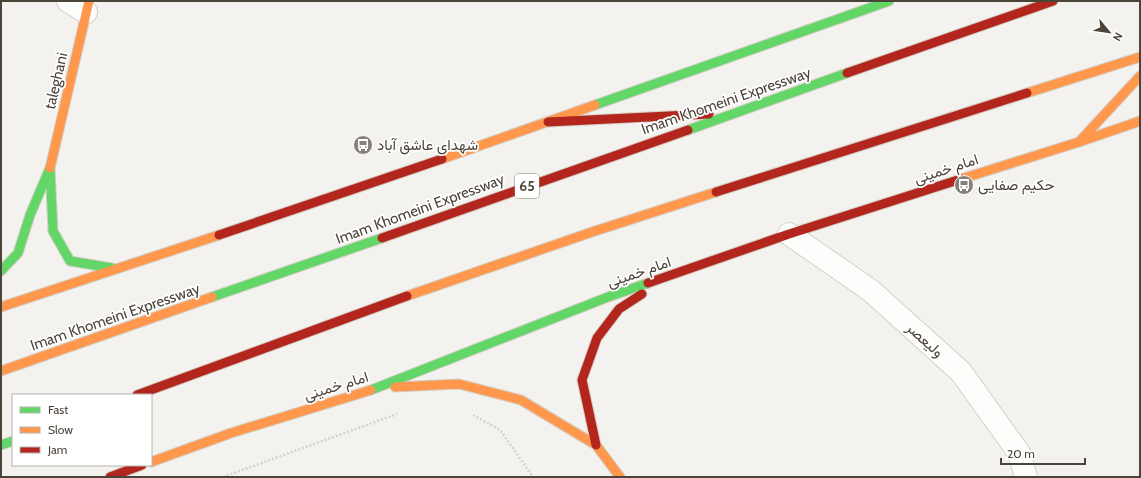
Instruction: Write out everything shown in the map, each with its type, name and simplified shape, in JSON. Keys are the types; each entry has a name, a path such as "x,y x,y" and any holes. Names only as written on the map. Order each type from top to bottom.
{"main road":[{"path":"1,307 548,122 889,1"},
{"name":"Imam Khomeini Expressway","path":"1,372 1053,1"},
{"name":"taleghani","path":"50,168 81,5"},
{"path":"140,394 380,305 592,232 1140,57"},
{"path":"1079,142 1140,76"},
{"path":"548,122 733,113"},
{"name":"امام خمینی","path":"152,462 231,433 378,388 608,298 789,234 1079,142 1140,121"},
{"path":"50,168 54,231 70,261 117,269"},
{"path":"1,271 18,253 30,215 50,168"},
{"path":"596,445 582,380 597,338 619,309 665,278"},
{"path":"378,388 459,384 521,400 596,445 620,477"},
{"path":"1,445 12,442"},
{"path":"1,455 12,443"},
{"path":"110,477 139,466"}],"street":[{"name":"ولیعصر","path":"789,234 870,290 961,372 1019,453 1026,477"}],"path":[{"path":"466,412 500,430 533,477"},
{"path":"223,477 393,415 401,414"}],"traffic: fast":[{"path":"595,105 889,1"},
{"path":"688,130 847,73"},
{"path":"1,271 18,253 30,215 50,168 53,231 70,261 112,268"},
{"path":"212,297 382,238"},
{"path":"371,390 608,297 648,283"},
{"path":"1,445 12,441"}],"traffic: slow":[{"path":"50,168 89,1"},
{"path":"1027,93 1140,57"},
{"path":"1079,142 1140,76"},
{"path":"442,159 595,105"},
{"path":"961,179 1140,121"},
{"path":"407,296 592,232 716,192"},
{"path":"1,307 219,235"},
{"path":"1,371 212,297"},
{"path":"395,387 459,384 521,400 596,445 620,477"},
{"path":"152,462 231,433 371,390"}],"traffic: jam":[{"path":"847,73 1053,1"},
{"path":"716,192 1027,93"},
{"path":"548,122 709,114"},
{"path":"382,238 688,130"},
{"path":"219,235 442,159"},
{"path":"648,283 789,234 961,179"},
{"path":"596,445 582,380 597,338 619,309 642,294"},
{"path":"140,394 407,296"},
{"path":"110,477 139,466"}],"place":[{"name":"شهدای عاشق آباد","path":"363,145"},
{"name":"حکیم صفایی","path":"964,185"}]}
